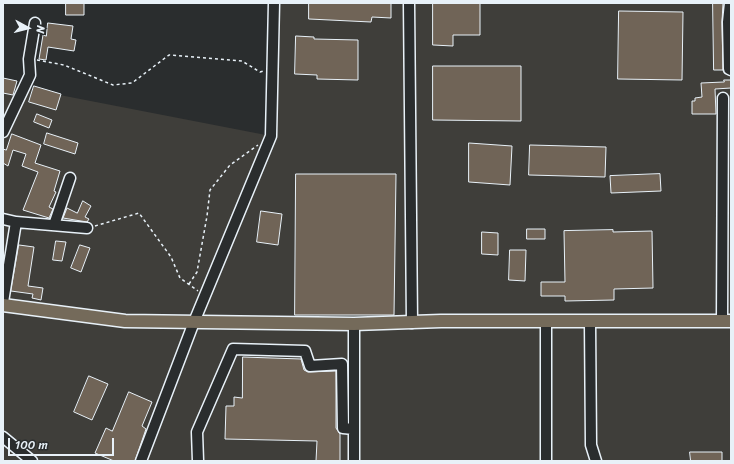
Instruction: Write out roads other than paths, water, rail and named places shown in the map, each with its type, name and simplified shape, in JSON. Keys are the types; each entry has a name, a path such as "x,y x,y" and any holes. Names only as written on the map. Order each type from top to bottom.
{"main road":[{"path":"3,305 126,321 354,324 726,321"}],"street":[{"path":"141,461 194,322 271,136 274,3"},
{"path":"409,3 412,323"},
{"path":"730,3 729,69 731,70"},
{"path":"3,132 30,75 29,59 35,23"},
{"path":"723,98 726,321"},
{"path":"54,225 70,178"},
{"path":"3,219 16,222 87,228"},
{"path":"3,302 16,222"},
{"path":"546,322 546,461"},
{"path":"590,322 591,445 596,461"},
{"path":"354,324 354,461"},
{"path":"198,461 198,432 233,349 305,351 310,366 342,364 343,428 354,429"},
{"path":"3,437 32,461"}]}
